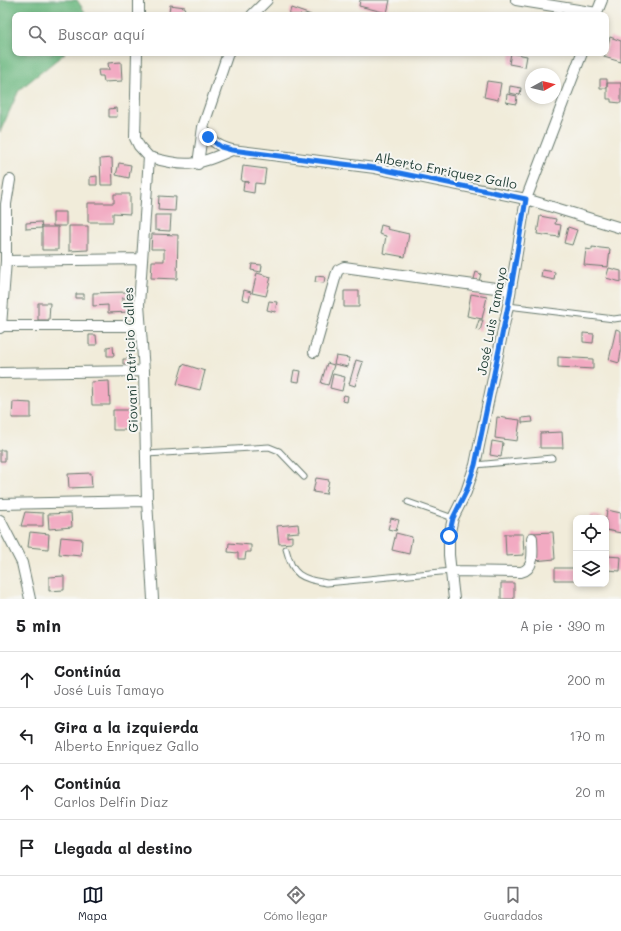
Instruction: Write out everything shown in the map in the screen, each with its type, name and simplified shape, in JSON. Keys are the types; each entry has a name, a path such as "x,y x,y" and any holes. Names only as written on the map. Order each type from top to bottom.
{"street":[{"path":"139,0 139,12"},
{"path":"255,12 267,0"},
{"path":"516,0 585,12"},
{"path":"597,12 602,0"},
{"path":"137,56 135,138 139,146 149,157"},
{"path":"198,164 203,127 227,56"},
{"name":"José Luis Tamayo","path":"454,599 449,555 449,536 453,518 466,492 475,465 508,306 526,199 581,56"},
{"path":"203,127 211,140 221,147 232,150"},
{"name":"Alberto Enriquez Gallo","path":"149,157 168,163 187,165 198,164 232,150 375,168 526,199 621,228"},
{"name":"Giovani Patricio Calles","path":"149,157 139,305 144,371 147,501 153,599"},
{"path":"10,180 6,204 6,261 1,327 140,326"},
{"path":"6,261 142,259"},
{"path":"314,352 336,275 341,268 344,267 510,290"},
{"path":"0,373 144,371"},
{"path":"0,504 147,501"},
{"path":"0,520 22,563 30,599"},
{"path":"451,571 526,571 530,568 532,563 532,538"}],"lane":[{"path":"508,306 614,319 621,318"},
{"path":"146,454 269,447 279,451 304,477"},
{"path":"475,465 552,458"},
{"path":"408,502 453,518"},
{"path":"286,549 289,561 296,572 307,579 327,583 451,571"}],"green space":[{"path":"0,0 77,0 85,12 12,12 12,56 61,56 19,90 0,132"}],"building":[{"path":"360,0 390,0 387,12 359,6"},
{"path":"170,5 185,7 184,12 169,12"},
{"path":"291,8 302,12 290,12"},
{"path":"610,37 621,41 621,62 604,57 609,56"},
{"path":"510,56 527,56 525,67 509,64"},
{"path":"121,62 122,81 104,82 103,76 99,76 98,70 109,70 108,63"},
{"path":"600,79 607,79 607,88 600,88"},
{"path":"487,81 501,83 498,100 484,97"},
{"path":"607,83 621,83 621,103 611,102 611,99 607,99"},
{"path":"510,86 521,88 520,95 509,93"},
{"path":"507,94 517,96 516,104 506,102"},
{"path":"116,108 117,117 109,117 109,109"},
{"path":"112,158 113,185 101,185 100,159"},
{"path":"119,163 131,165 129,178 116,175"},
{"path":"243,166 266,169 264,184 255,183 254,193 243,191 244,182 249,182 241,181"},
{"path":"97,176 97,185 90,185 90,177"},
{"path":"114,194 130,194 130,214 113,213 113,222 88,222 88,203 114,203"},
{"path":"159,196 176,197 175,211 158,210"},
{"path":"53,212 66,212 66,226 53,226"},
{"path":"155,215 171,215 170,231 155,230"},
{"path":"540,216 556,219 555,224 561,225 559,237 537,234"},
{"path":"41,222 42,228 26,229 26,223"},
{"path":"381,225 388,227 387,229 409,234 405,257 383,253 386,236 379,234"},
{"path":"69,226 88,226 88,250 69,251"},
{"path":"42,227 58,227 58,250 42,250"},
{"path":"568,227 577,230 572,245 564,243"},
{"path":"152,234 178,235 177,279 151,278 152,261 164,261 164,249 151,249"},
{"path":"592,247 610,249 608,267 584,265 586,249 592,250"},
{"path":"252,264 262,265 261,272 251,270"},
{"path":"609,268 621,271 621,282 606,278"},
{"path":"542,270 555,272 554,280 541,277"},
{"path":"476,272 481,274 479,281 474,279"},
{"path":"257,273 271,277 266,296 252,293"},
{"path":"316,276 325,277 324,283 315,282"},
{"path":"244,290 251,292 249,301 242,299"},
{"path":"344,291 359,291 359,307 344,307"},
{"path":"127,292 127,298 122,298 122,304 129,304 129,312 108,313 108,305 93,306 93,293"},
{"path":"76,294 84,294 84,298 76,298"},
{"path":"471,294 487,297 482,319 467,316"},
{"path":"269,301 277,302 275,312 267,310"},
{"path":"38,303 50,303 49,320 38,320"},
{"path":"479,320 483,320 480,331 476,330"},
{"path":"616,329 621,331 621,352 619,363 609,360"},
{"path":"583,333 594,334 593,343 583,342"},
{"path":"89,335 96,335 97,345 89,345"},
{"path":"113,346 114,356 107,356 107,347"},
{"path":"336,356 349,358 348,367 334,364"},
{"path":"558,357 593,359 593,369 558,367"},
{"path":"123,359 130,359 130,364 123,364"},
{"path":"356,360 363,362 355,386 349,384"},
{"path":"327,363 334,365 328,385 321,383"},
{"path":"183,364 205,371 200,390 177,384"},
{"path":"294,370 301,371 299,382 292,381"},
{"path":"333,374 345,377 342,391 330,388"},
{"path":"109,381 110,405 92,405 91,382"},
{"path":"344,395 348,396 347,402 342,401"},
{"path":"13,402 31,403 31,418 12,418"},
{"path":"113,410 132,410 132,430 113,430"},
{"path":"497,417 520,420 517,441 495,438"},
{"path":"532,417 533,422 522,423 522,418"},
{"path":"562,432 563,448 540,448 540,433"},
{"path":"492,441 503,443 501,457 490,455"},
{"path":"0,450 5,450 5,461 0,461"},
{"path":"91,473 92,487 69,488 68,474"},
{"path":"316,478 329,480 326,494 313,492"},
{"path":"607,510 621,513 621,533 609,531 609,515 606,515"},
{"path":"25,512 43,513 43,526 21,526"},
{"path":"71,513 72,527 49,529 48,514"},
{"path":"391,518 399,520 396,531 388,529"},
{"path":"298,524 299,532 287,533 287,537 292,536 292,543 279,544 277,526"},
{"path":"30,532 49,534 48,549 28,547"},
{"path":"553,532 555,559 534,561 532,533"},
{"path":"396,533 412,537 409,554 392,550"},
{"path":"505,534 523,534 524,555 506,556"},
{"path":"61,537 82,539 81,556 59,554"},
{"path":"229,543 251,545 251,552 246,552 245,559 238,559 238,553 228,552"},
{"path":"609,556 621,557 620,571 609,570"},
{"path":"555,568 573,568 573,580 555,580"},
{"path":"64,576 64,590 49,591 49,577"},
{"path":"501,583 514,583 514,599 501,599"}],"route":[{"path":"208,137 221,147 232,150 375,168 526,199 508,306 475,465 466,492 453,518 449,536"}]}
